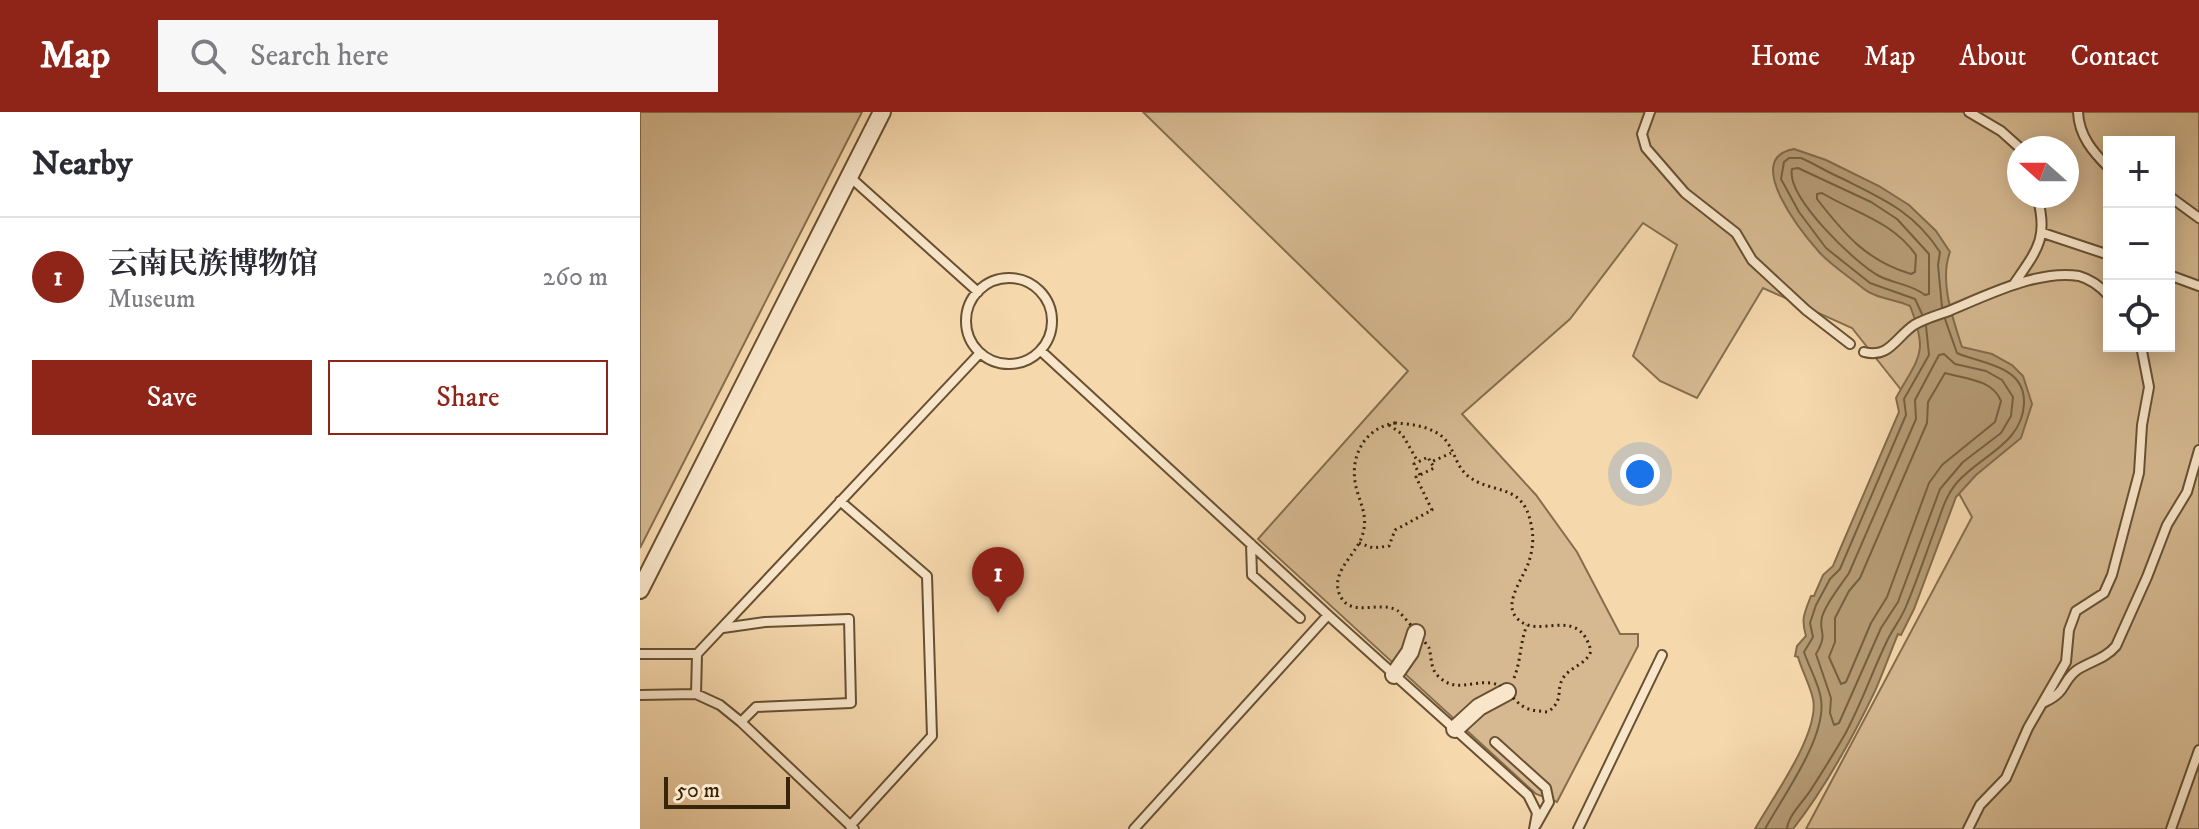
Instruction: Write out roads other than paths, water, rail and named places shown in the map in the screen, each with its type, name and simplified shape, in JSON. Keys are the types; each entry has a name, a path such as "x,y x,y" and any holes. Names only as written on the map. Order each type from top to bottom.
{"street":[{"path":"640,590 882,112"},
{"path":"1394,675 1410,652 1416,633"},
{"path":"1455,729 1479,707 1507,692"}],"lane":[{"path":"1650,112 1642,134 1646,148 1655,159 1685,193 1736,233 1752,260 1806,310 1850,344"},
{"path":"1969,112 2007,136"},
{"path":"2078,112 2083,136 2103,162"},
{"path":"849,177 978,292"},
{"path":"2175,200 2199,218"},
{"path":"2014,284 2043,233 2039,208"},
{"path":"2043,233 2103,253"},
{"path":"1864,352 1877,355 1886,352 1915,325 2014,284 2079,276 2103,289"},
{"path":"2175,277 2199,286"},
{"path":"1004,278 1019,279 1033,285 1044,295 1051,309 1053,324 1041,351 1030,359 1004,364 980,353 971,342 966,316 978,292 990,282 1004,278"},
{"path":"1041,351 1528,795 1537,813 1534,829"},
{"path":"1968,829 1980,805 2006,778 2028,728 2066,662 2069,630 2076,611 2104,593 2112,575 2139,473 2142,425 2149,387 2142,352"},
{"path":"696,694 697,654 980,353"},
{"path":"2043,702 2060,694 2068,678 2078,670 2108,655 2116,646 2167,525 2187,492 2199,450"},
{"path":"640,695 696,694 720,705 852,827 932,736 927,576 840,501"},
{"path":"1251,544 1252,575 1300,618"},
{"path":"1134,829 1328,615"},
{"path":"721,628 765,622 849,619 851,703 756,707 741,722"},
{"path":"640,654 697,654"},
{"path":"1578,829 1662,655"},
{"path":"1495,742 1546,788 1549,802 1534,829"},
{"path":"2171,829 2199,750"}],"water":[{"path":"1794,149 1826,160 1879,186 1909,205 1936,231 1950,252 1947,287 1962,347 1992,354 2012,365 2023,376 2032,404 2021,438 1976,475 1956,497 1914,609 1901,635 1898,634 1857,727 1816,796 1793,829 1755,829 1802,747 1813,713 1812,694 1795,656 1797,646 1806,636 1804,621 1807,607 1823,575 1833,566 1899,412 1896,398 1916,363 1920,345 1910,306 1874,295 1830,263 1790,214 1774,181 1773,166 1779,155"}],"place":[{"name":"云南民族博物馆","path":"998,613"}]}
